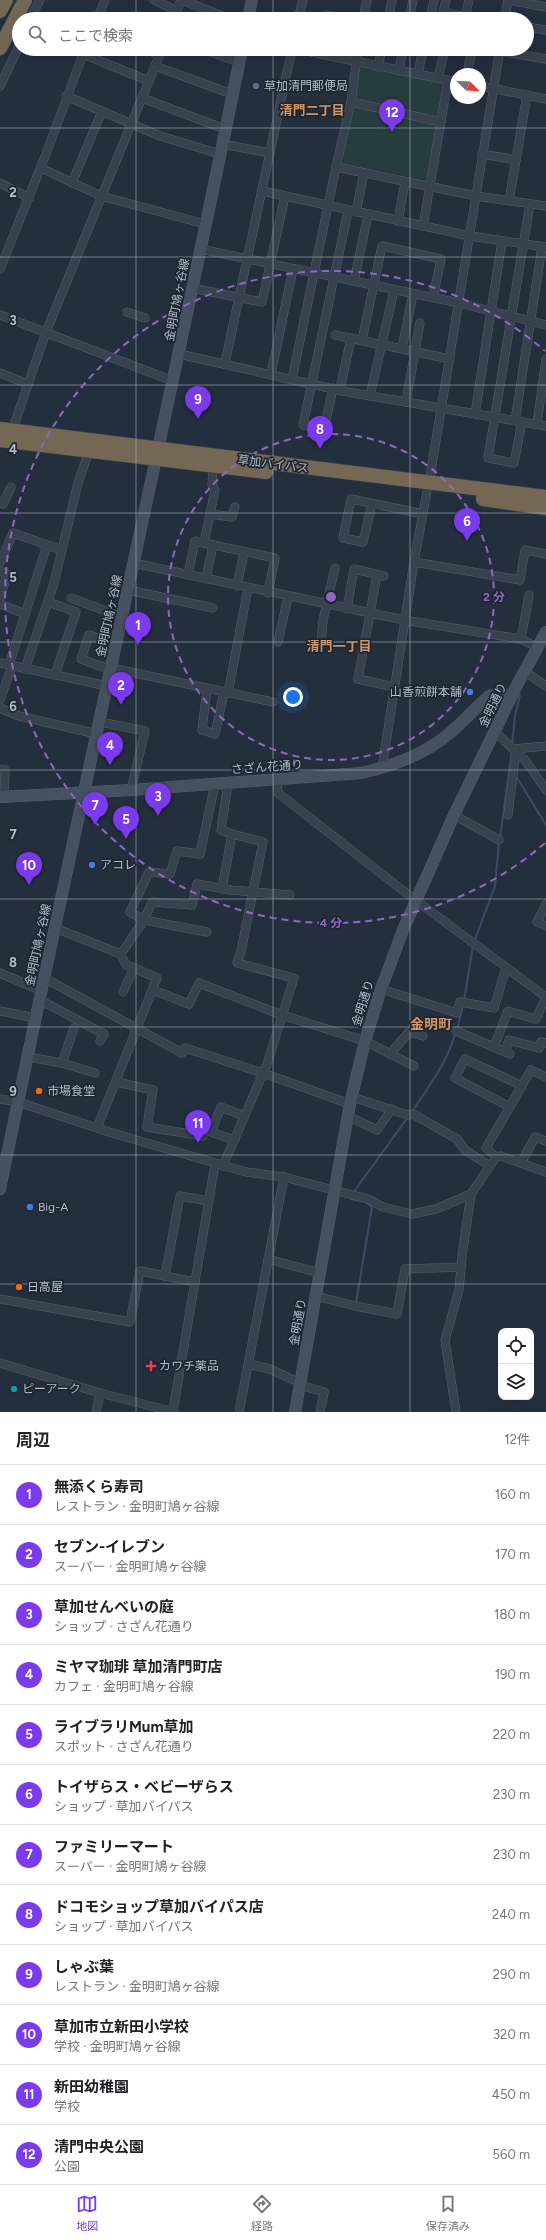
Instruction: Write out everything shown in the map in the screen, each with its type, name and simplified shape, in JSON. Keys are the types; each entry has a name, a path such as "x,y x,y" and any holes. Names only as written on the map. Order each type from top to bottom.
{"highway":[{"path":"0,11 6,0"},
{"path":"23,12 30,0"},
{"path":"0,37 12,24"},
{"path":"0,48 12,29"},
{"path":"0,58 12,34"},
{"name":"草加バイパス","path":"6,430 158,454 428,487 546,508"},
{"name":"草加バイパス","path":"0,440 89,451 158,454 213,466 546,497"}],"street":[{"path":"23,12 40,0"},
{"path":"100,12 105,0"},
{"path":"154,0 177,11 184,1 212,12"},
{"path":"249,12 252,0"},
{"path":"299,12 302,0"},
{"path":"364,12 367,0"},
{"path":"389,12 391,0"},
{"path":"410,12 413,0"},
{"path":"431,12 434,0"},
{"path":"443,12 446,0"},
{"path":"466,12 469,0"},
{"path":"506,12 508,0 546,7"},
{"path":"534,28 546,30"},
{"path":"0,86 14,56"},
{"path":"0,269 41,168 66,96 82,56"},
{"path":"95,56 149,81"},
{"path":"6,430 28,384 46,332 159,56"},
{"path":"222,56 239,62"},
{"name":"金明町鳩ヶ谷線","path":"0,1189 5,1140 18,1102 28,1057 133,563 158,454 240,56"},
{"path":"225,363 291,56"},
{"path":"335,56 378,67 450,81"},
{"path":"292,379 351,102 357,56"},
{"path":"378,67 380,56"},
{"path":"399,71 402,56"},
{"path":"418,74 422,56"},
{"path":"438,78 443,56"},
{"path":"468,68 471,56"},
{"path":"382,768 404,620 460,303 482,154 499,56"},
{"path":"531,56 546,59"},
{"path":"155,66 232,94"},
{"path":"486,87 546,98"},
{"path":"423,226 442,122 450,89"},
{"path":"509,201 527,95"},
{"path":"66,96 160,136 221,149 270,153"},
{"path":"142,98 225,129"},
{"path":"351,102 442,122"},
{"path":"72,183 102,111"},
{"path":"482,154 516,160"},
{"path":"336,167 476,196 546,206"},
{"path":"41,168 101,196 205,224"},
{"path":"351,338 324,429 303,425 334,277 364,173"},
{"path":"398,221 405,182"},
{"path":"0,184 29,198"},
{"path":"262,191 470,236 502,241 523,244 544,247 518,421 514,463 488,458 523,244 530,204"},
{"path":"192,288 262,302 285,196"},
{"path":"354,282 368,215"},
{"path":"475,414 502,241"},
{"path":"362,340 382,246 441,259 433,298"},
{"path":"200,249 460,303 512,315 546,325"},
{"path":"271,374 293,269"},
{"path":"370,396 394,290"},
{"path":"402,348 413,294"},
{"path":"127,312 145,318"},
{"path":"0,315 173,381"},
{"path":"406,402 420,323"},
{"path":"335,335 415,350 450,359"},
{"path":"179,354 370,396 546,426"},
{"path":"536,424 546,359"},
{"path":"0,373 28,384"},
{"path":"25,669 48,602 78,483 89,451"},
{"path":"204,543 215,490 212,485 213,466"},
{"path":"0,502 3,504 11,486"},
{"path":"372,504 363,542 343,538 351,499 423,514"},
{"path":"210,514 232,517 235,507"},
{"path":"0,563 13,533 62,550"},
{"path":"188,575 195,541 275,558 268,593"},
{"path":"0,700 47,545"},
{"path":"206,579 213,545"},
{"path":"414,562 520,580 525,550 546,554"},
{"path":"238,586 244,552"},
{"path":"133,563 370,614 521,638 537,647"},
{"path":"321,643 327,604 336,568"},
{"path":"347,609 354,570 381,576 370,614 358,679 394,686"},
{"path":"0,571 7,574 0,598"},
{"path":"207,689 202,730 215,734 226,693 248,588"},
{"path":"128,590 214,608"},
{"path":"521,638 529,595"},
{"path":"278,642 288,597"},
{"path":"71,598 122,617"},
{"path":"48,602 76,612 60,656 55,675"},
{"path":"0,604 25,614"},
{"name":"金明通り","path":"295,1412 351,1100 365,1041 381,989 416,900 454,815 511,696 546,632"},
{"path":"116,644 90,635 81,659 111,669 273,702"},
{"path":"0,663 107,686"},
{"path":"524,671 546,686"},
{"name":"さざん花通り","path":"2,796 131,790 277,780 348,774 382,768 407,759 441,740 489,696 497,694 511,696"},
{"path":"0,708 19,716 97,734"},
{"path":"100,722 145,731 131,790"},
{"path":"494,731 526,760 546,790"},
{"path":"514,750 546,746"},
{"path":"508,815 514,750"},
{"path":"0,770 5,770 2,796"},
{"path":"277,780 278,793 416,900 546,997 536,1019 508,1011 494,1047"},
{"path":"0,1363 100,1393 174,1412 209,1201 219,1165 235,1140 263,1072 294,978 237,963 241,952 263,842 221,830 228,783"},
{"path":"207,932 144,920 130,912 149,872 170,874 177,851 200,854 215,784"},
{"path":"454,815 499,840"},
{"path":"222,888 232,834"},
{"path":"121,954 144,920 152,902 192,905 197,884 253,892 290,895"},
{"path":"546,904 537,922 546,926"},
{"path":"55,928 121,954 126,965 157,978 97,1128"},
{"path":"122,992 134,968"},
{"path":"381,989 457,1013 460,1002 494,1008 506,968"},
{"path":"0,972 41,995 104,1034 100,1041"},
{"path":"48,980 182,1053 185,1048 351,1100 392,1109 408,1115 413,1114 458,1139 465,1150 490,1166"},
{"path":"153,990 189,1004 199,982 282,1015 365,1041 414,1066"},
{"path":"0,1011 36,1018"},
{"path":"62,1063 74,1028"},
{"path":"456,1031 508,1053 509,1040 539,1048 541,1042 546,1043"},
{"path":"390,1054 409,1032 423,1036"},
{"path":"28,1057 62,1063 95,1074"},
{"path":"510,1107 455,1078 465,1059 522,1086"},
{"path":"546,1077 531,1070 486,1148 496,1157 501,1156 546,1172"},
{"path":"116,1082 153,1090 147,1127 203,1136"},
{"path":"0,1099 18,1102 219,1165 246,1172 284,1177 368,1199 383,1207 412,1214 436,1209 471,1194"},
{"path":"235,1140 210,1132 220,1107 244,1116"},
{"path":"348,1116 378,1130 392,1109"},
{"path":"521,1163 535,1137 546,1141"},
{"path":"456,1412 445,1340 459,1290 471,1194 496,1157"},
{"path":"239,1412 284,1177"},
{"path":"165,1276 180,1196 209,1201"},
{"path":"268,1259 320,1272"},
{"path":"316,1296 355,1306 397,1314 405,1269 461,1267"},
{"path":"0,1299 130,1322 140,1271 195,1282"},
{"path":"248,1364 270,1369 300,1384 324,1392 320,1412"},
{"path":"96,1412 100,1393"}],"green space":[{"path":"359,67 443,82 428,180 342,164"}],"waterway":[{"path":"512,745 515,716 520,695"},
{"path":"500,838 512,751"},
{"path":"516,776 546,825"},
{"path":"474,942 495,886 499,842"},
{"path":"464,1001 473,946"},
{"path":"457,1030 461,1013"},
{"path":"412,1112 442,1065 452,1045 455,1034"},
{"path":"353,1193 408,1117"},
{"path":"352,1197 351,1199 360,1201"},
{"path":"356,1303 372,1207 365,1202"}],"place":[{"name":"草加清門郵便局","path":"256,86"},
{"name":"清門中央公園","path":"392,132"},
{"name":"しゃぶ葉","path":"198,419"},
{"name":"ドコモショップ草加バイパス店","path":"320,449"},
{"name":"トイザらス・ベビーザらス","path":"467,541"},
{"name":"無添くら寿司","path":"138,645"},
{"name":"山香煎餅本舗","path":"470,692"},
{"name":"セブン-イレブン","path":"121,705"},
{"name":"ミヤマ珈琲 草加清門町店","path":"110,765"},
{"name":"草加せんべいの庭","path":"158,816"},
{"name":"ファミリーマート","path":"95,825"},
{"name":"ライブラリMum草加","path":"126,839"},
{"name":"アコレ","path":"92,865"},
{"name":"草加市立新田小学校","path":"29,885"},
{"name":"市場食堂","path":"39,1091"},
{"name":"新田幼稚園","path":"198,1143"},
{"name":"Big-A","path":"30,1207"},
{"name":"日高屋","path":"19,1287"},
{"name":"カワチ薬品","path":"151,1366"},
{"name":"ピーアーク","path":"14,1389"}],"district":[{"name":"清門二丁目","path":"312,110"},
{"name":"清門一丁目","path":"339,646"},
{"name":"金明町","path":"431,1024"}]}
